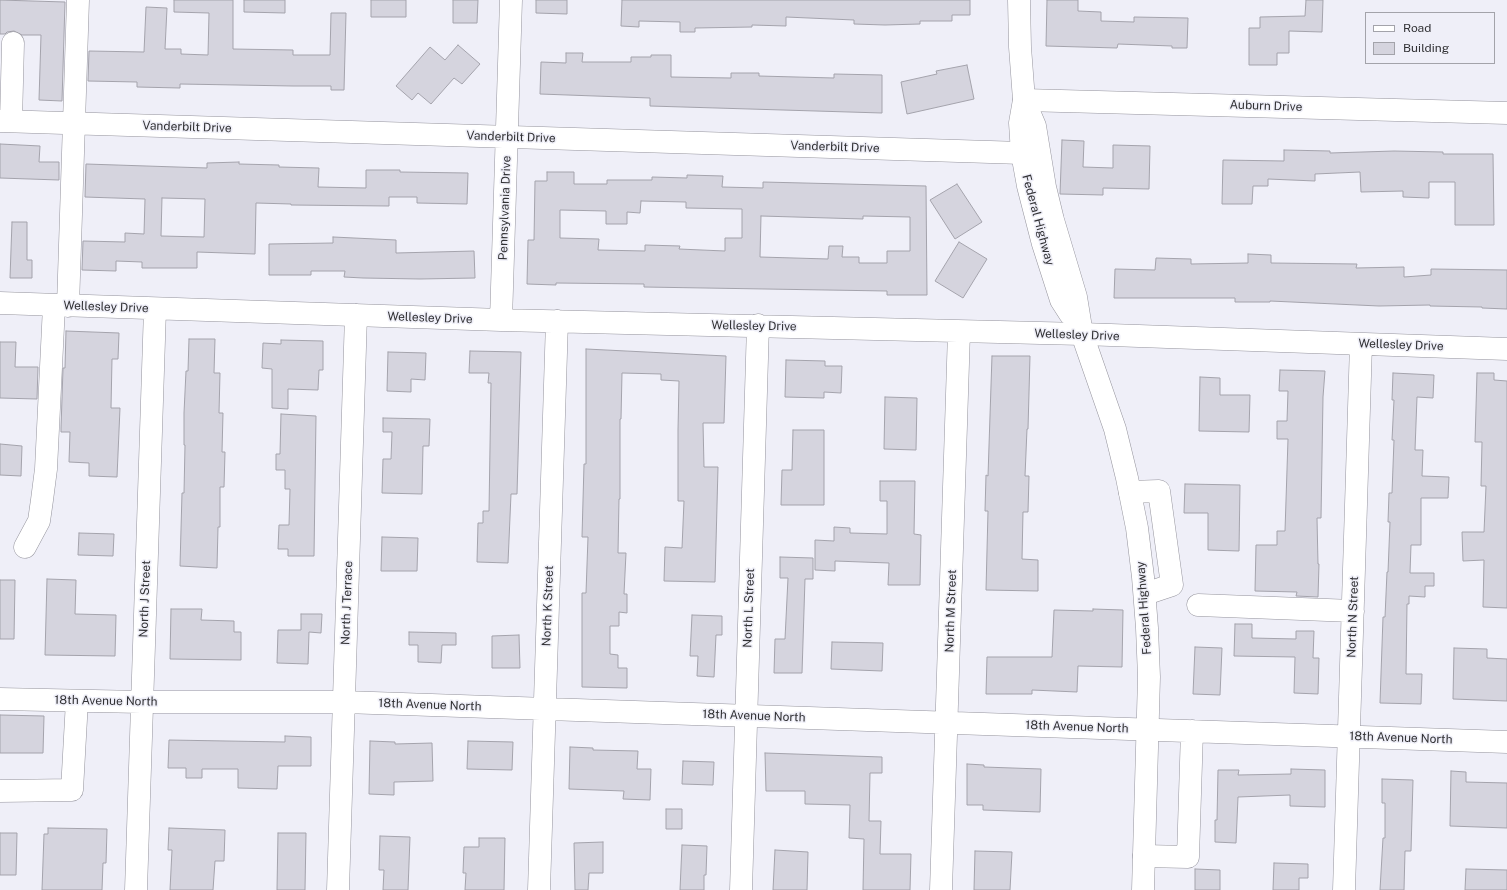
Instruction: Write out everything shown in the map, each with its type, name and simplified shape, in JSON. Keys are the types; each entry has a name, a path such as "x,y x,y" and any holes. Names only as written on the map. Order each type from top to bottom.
{"street":[{"path":"25,547 38,521 46,462 61,306 74,123 78,0"},
{"name":"Pennsylvania Drive","path":"501,320 511,0"},
{"name":"Federal Highway","path":"1019,0 1020,47 1024,100 1020,123 1022,154 1035,215 1051,270 1061,300 1082,334"},
{"path":"6,121 13,43"},
{"name":"Federal Highway","path":"1024,100 1035,126 1045,186 1053,220 1076,297 1082,334 1115,429 1137,528 1145,594 1149,677 1143,890"},
{"name":"Auburn Drive","path":"1024,100 1507,113"},
{"name":"Vanderbilt Drive","path":"6,121 507,136 1022,154"},
{"name":"Wellesley Drive","path":"0,303 501,320 1082,334 1507,349"},
{"name":"North J Street","path":"136,890 155,309"},
{"name":"North J Terrace","path":"338,890 356,315"},
{"name":"North K Street","path":"539,890 557,321"},
{"name":"North L Street","path":"741,890 758,325"},
{"name":"North M Street","path":"941,890 959,332"},
{"name":"North N Street","path":"1344,890 1361,344"},
{"path":"1130,492 1159,491 1172,585 1145,594"},
{"path":"1198,605 1353,611"},
{"name":"18th Avenue North","path":"0,699 141,702 344,702 1507,742"},
{"path":"0,791 72,790 77,701"},
{"path":"1144,856 1188,857 1192,731"}],"building":[{"path":"0,0 65,2 62,101 39,100 41,35 22,35 14,31 0,34"},
{"path":"174,0 233,0 233,49 293,50 293,55 330,55 331,13 346,13 344,90 331,90 331,86 180,84 180,88 137,87 137,82 88,81 89,51 144,52 146,7 167,8 165,49 181,49 181,54 208,55 209,13 174,12"},
{"path":"244,0 285,0 285,13 244,12"},
{"path":"371,0 406,0 406,17 371,17"},
{"path":"453,0 478,0 477,23 453,23"},
{"path":"536,0 567,0 567,14 536,13"},
{"path":"622,0 970,0 970,15 952,15 952,21 920,21 920,24 885,25 854,24 854,20 786,17 786,26 752,25 752,27 695,28 695,32 680,32 680,22 639,21 639,27 621,26"},
{"path":"1047,0 1078,0 1078,11 1101,12 1101,21 1134,22 1134,17 1188,18 1187,48 1118,44 1117,48 1046,46"},
{"path":"1306,0 1323,0 1322,32 1289,31 1289,53 1277,53 1277,65 1249,65 1249,28 1260,28 1260,17 1305,16"},
{"path":"458,45 480,64 462,84 454,78 431,104 418,93 412,100 396,86 430,47 445,60"},
{"path":"566,53 583,53 582,62 631,62 631,57 671,55 671,77 731,78 731,73 759,73 759,76 834,78 834,74 882,75 882,113 650,106 650,98 540,94 541,62 566,63"},
{"path":"967,65 974,99 907,114 901,82 937,74 936,71"},
{"path":"1062,140 1084,141 1083,167 1113,168 1113,145 1150,146 1149,189 1103,188 1103,195 1060,194"},
{"path":"0,144 40,146 39,162 59,162 59,180 0,178"},
{"path":"1284,150 1330,151 1330,153 1394,151 1443,152 1443,154 1493,154 1494,225 1455,225 1455,182 1429,182 1429,198 1403,197 1403,191 1361,192 1360,172 1315,174 1315,181 1268,179 1268,186 1253,186 1252,204 1222,204 1223,160 1284,161"},
{"path":"239,162 239,164 279,165 279,167 319,168 318,187 366,188 366,170 468,173 467,204 417,203 417,197 389,197 389,206 291,205 256,203 255,254 197,252 197,268 142,268 142,262 116,261 116,271 82,270 83,241 125,242 125,233 144,234 145,199 85,197 86,164 207,168 207,163","holes":["162,198 205,199 204,237 161,236"]},
{"path":"547,172 574,172 574,184 607,184 607,180 652,180 652,177 687,178 687,175 723,176 722,187 763,188 763,182 926,186 927,295 887,295 887,291 644,287 644,284 527,284 528,240 534,240 535,181 547,181","holes":["641,201 686,202 686,208 742,209 742,238 725,238 725,251 679,249 680,246 645,245 645,251 598,250 599,239 560,238 560,210 606,211 606,224 627,224 627,212 640,213","761,216 863,219 863,216 910,217 910,251 887,251 887,263 859,263 859,257 842,257 843,246 829,246 828,259 760,257"]},
{"path":"957,184 982,222 955,239 930,200"},
{"path":"12,222 27,222 27,260 32,260 32,278 10,278"},
{"path":"333,237 396,240 396,253 474,251 475,278 420,279 344,277 345,271 311,271 311,275 269,275 269,244 333,243"},
{"path":"959,242 987,259 963,298 935,281"},
{"path":"1248,254 1271,255 1271,263 1357,264 1356,268 1404,267 1404,277 1431,275 1431,269 1507,270 1507,309 1430,305 1379,306 1270,301 1235,302 1235,298 1114,298 1115,269 1155,270 1156,258 1191,259 1191,264 1248,263"},
{"path":"66,331 119,333 118,359 112,359 111,408 120,408 117,477 89,476 89,463 69,462 70,432 61,432"},
{"path":"189,339 215,339 214,373 220,373 219,413 223,413 222,452 225,452 224,487 220,487 220,527 218,527 217,568 180,566 182,493 184,493 184,413"},
{"path":"281,340 323,341 323,370 319,370 318,390 288,389 288,409 272,408 272,369 262,368 263,343 281,344"},
{"path":"0,342 16,342 15,367 38,367 37,399 0,398"},
{"path":"586,349 726,356 724,423 703,423 704,467 718,467 715,582 664,581 665,547 682,548 684,501 678,501 679,381 661,380 661,374 622,373 618,553 626,553 624,594 627,594 627,613 619,612 619,626 610,626 610,654 618,655 618,668 627,668 627,688 582,687 582,593 586,593 588,537 582,537 584,464 586,464"},
{"path":"470,351 521,352 517,494 511,494 508,563 477,562 478,523 483,523 483,511 489,511 491,383 488,383 489,373 469,373"},
{"path":"388,352 426,353 425,380 411,379 411,392 387,391"},
{"path":"992,356 1030,356 1025,476 1029,476 1028,512 1023,512 1022,559 1038,560 1038,591 986,590 988,511 985,511 986,475 988,476"},
{"path":"786,360 825,361 825,366 842,366 841,393 824,392 824,398 785,397"},
{"path":"1280,370 1325,371 1323,397 1321,518 1317,518 1319,564 1318,597 1296,596 1297,592 1255,591 1256,545 1277,545 1277,531 1285,531 1288,439 1277,439 1277,421 1287,421 1288,391 1279,391"},
{"path":"1393,373 1434,375 1433,398 1417,397 1415,450 1423,450 1422,476 1449,477 1448,498 1421,498 1421,545 1411,545 1410,573 1434,573 1434,586 1425,586 1425,597 1409,596 1409,604 1407,604 1406,674 1422,674 1421,704 1380,703 1383,617 1385,617 1388,572 1390,522 1388,522 1389,493 1392,493 1394,440 1392,440 1394,400 1392,400"},
{"path":"1477,373 1494,373 1494,380 1507,381 1507,608 1483,607 1484,560 1463,561 1462,532 1484,532 1486,486 1481,486 1482,442 1475,442"},
{"path":"1200,377 1220,378 1220,395 1250,395 1249,432 1199,431"},
{"path":"885,397 917,398 916,450 884,449"},
{"path":"281,414 316,416 314,556 288,556 288,549 278,549 279,525 289,525 290,489 285,489 285,470 276,470 276,454 280,454"},
{"path":"383,418 430,419 429,446 423,446 422,494 382,493 383,459 391,459 392,432 383,432"},
{"path":"793,430 824,430 824,505 781,505 782,470 792,470"},
{"path":"0,444 22,446 21,476 0,475"},
{"path":"880,481 915,481 914,534 921,535 920,585 888,585 889,563 835,561 835,571 815,570 815,540 834,541 834,527 850,528 850,533 887,534 887,501 880,501"},
{"path":"1185,484 1240,485 1239,551 1208,550 1208,513 1184,513"},
{"path":"79,533 114,534 113,556 78,555"},
{"path":"382,537 418,538 417,571 381,571"},
{"path":"780,557 813,558 813,579 805,579 802,673 774,673 775,639 785,639 788,578 780,578"},
{"path":"47,579 76,580 75,614 116,615 115,656 45,655"},
{"path":"0,580 15,580 14,639 0,639"},
{"path":"171,609 202,609 201,620 234,621 234,632 241,632 241,660 170,659"},
{"path":"1093,609 1123,610 1122,667 1078,666 1077,692 1032,690 1032,694 986,694 987,657 1052,657 1054,610 1093,611"},
{"path":"301,614 322,614 321,633 309,632 308,664 277,663 278,630 301,630"},
{"path":"692,615 722,616 722,635 716,635 714,677 697,676 698,656 690,656"},
{"path":"1235,624 1252,624 1252,638 1296,639 1296,631 1314,631 1313,658 1319,658 1318,694 1294,693 1295,657 1234,656"},
{"path":"409,632 456,633 456,645 442,645 441,663 418,662 418,645 409,645"},
{"path":"519,635 520,668 492,668 492,636"},
{"path":"832,642 883,643 882,671 831,669"},
{"path":"1195,647 1222,648 1220,695 1193,694"},
{"path":"1454,648 1487,649 1487,658 1507,659 1507,701 1453,699"},
{"path":"0,715 44,716 43,753 0,753"},
{"path":"285,736 311,737 311,766 278,766 277,789 238,788 238,769 202,769 202,778 186,778 186,768 168,768 169,740 285,742"},
{"path":"370,741 395,742 395,744 432,743 433,781 394,782 394,795 369,794"},
{"path":"468,741 513,742 512,770 467,769"},
{"path":"570,747 593,748 593,750 638,751 637,769 651,769 650,800 623,799 624,791 569,789"},
{"path":"765,753 882,757 882,773 870,773 869,821 881,821 880,854 911,854 910,890 863,890 864,839 849,838 850,805 805,804 805,791 766,791"},
{"path":"683,761 714,762 713,785 682,784"},
{"path":"967,764 984,765 984,767 1041,769 1040,812 983,810 983,805 967,805"},
{"path":"1291,769 1325,770 1325,807 1290,806 1290,795 1238,797 1236,843 1215,842 1218,770 1239,770 1238,775 1291,774"},
{"path":"1451,771 1466,772 1466,782 1507,783 1507,828 1450,826"},
{"path":"1382,779 1413,780 1411,851 1405,851 1404,890 1380,890 1383,838 1385,838 1385,803 1382,803"},
{"path":"666,809 682,809 682,829 666,829"},
{"path":"48,828 107,829 106,863 103,863 102,890 42,890 44,834 48,834"},
{"path":"169,828 225,830 224,861 215,861 213,890 170,890 172,850 168,850"},
{"path":"0,833 17,833 16,875 0,875"},
{"path":"278,833 306,833 305,890 277,890"},
{"path":"380,836 410,837 408,890 383,890 384,870 379,870"},
{"path":"479,838 505,838 504,890 465,890 466,873 463,873 464,847 479,847"},
{"path":"603,842 603,873 589,873 588,890 575,890 574,843"},
{"path":"682,845 707,846 704,890 680,890"},
{"path":"775,850 808,852 807,890 773,890"},
{"path":"975,851 1012,852 1010,890 974,890"},
{"path":"1274,863 1308,864 1308,878 1299,878 1299,890 1273,890"},
{"path":"1195,869 1220,870 1220,890 1195,890"},
{"path":"1466,869 1507,870 1507,890 1465,890"}]}
